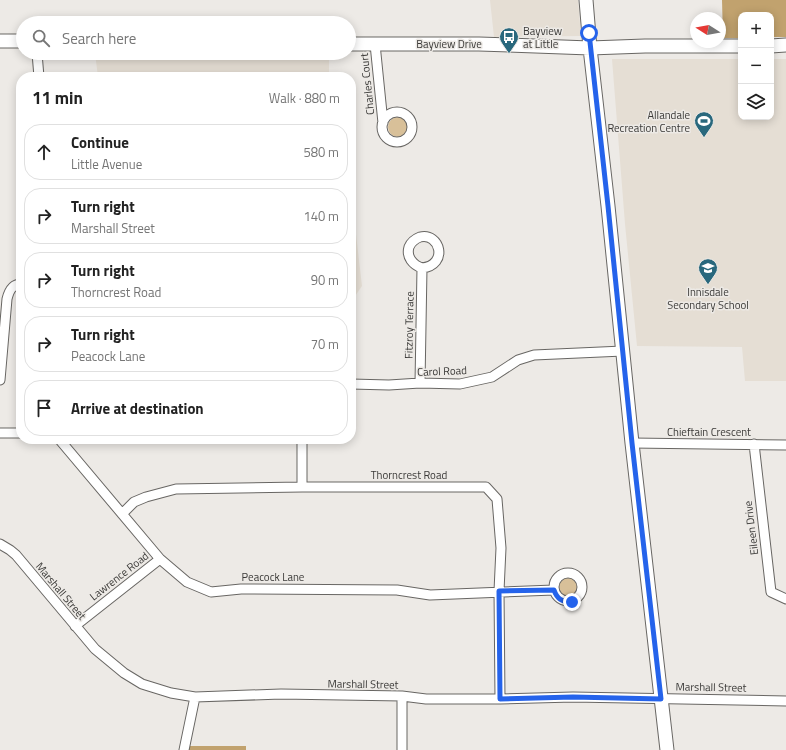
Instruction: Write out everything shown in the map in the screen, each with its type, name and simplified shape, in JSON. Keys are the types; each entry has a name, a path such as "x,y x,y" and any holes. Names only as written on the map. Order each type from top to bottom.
{"street":[{"path":"586,0 590,48 608,198 632,443 667,750"},
{"path":"0,41 16,41"},
{"name":"Bayview Drive","path":"356,44 479,44 590,48 645,46 738,46"},
{"name":"Charles Court","path":"375,44 383,122"},
{"path":"774,46 786,45"},
{"path":"38,60 39,72"},
{"name":"Fitzroy Terrace","path":"420,383 422,268"},
{"path":"0,380 7,299 10,290 16,285"},
{"name":"Carol Road","path":"356,384 460,384 492,377 518,360 534,355 623,351"},
{"path":"0,433 16,433"},
{"name":"Chieftain Crescent","path":"632,443 786,445"},
{"name":"Peacock Lane","path":"63,444 160,559 187,582 211,592 241,589 397,590 430,595 499,591 554,590"},
{"path":"302,444 302,487"},
{"name":"Eileen Drive","path":"754,444 771,592 786,599"},
{"name":"Thorncrest Road","path":"122,514 134,502 146,497 176,489 486,487 497,499 501,548 499,591 500,699"},
{"name":"Marshall Street","path":"0,544 16,555 95,649 124,673 142,684 171,693 195,697 282,694 402,696 426,699 573,697 786,701"},
{"name":"Lawrence Road","path":"75,626 160,559"},
{"path":"402,696 402,750"},
{"path":"184,750 195,697"}],"shaded area":[{"path":"490,0 578,0 581,36 494,37"},
{"path":"722,0 786,0 786,37 774,37 774,12 738,12 738,38 726,38 726,12 722,12"},
{"path":"612,59 738,59 738,120 774,120 774,59 786,59 786,381 745,381 742,347 637,346 625,224"},
{"path":"96,60 329,60 329,72 97,72"},
{"path":"398,117 405,120 408,127 405,134 398,137 391,134 388,127 391,120"},
{"path":"356,234 362,286 356,295"},
{"path":"564,578 572,578 577,583 575,594 572,596 564,596 559,591 559,583"},
{"path":"189,746 246,746 246,750 187,750"}],"place":[{"name":"Bayview at Little","path":"509,54"},
{"name":"Allandale Recreation Centre","path":"704,138"},
{"name":"Innisdale Secondary School","path":"708,285"}],"route":[{"path":"572,602 562,601 555,594 554,590 499,591 500,699 573,697 661,699 632,443 589,33"}]}
